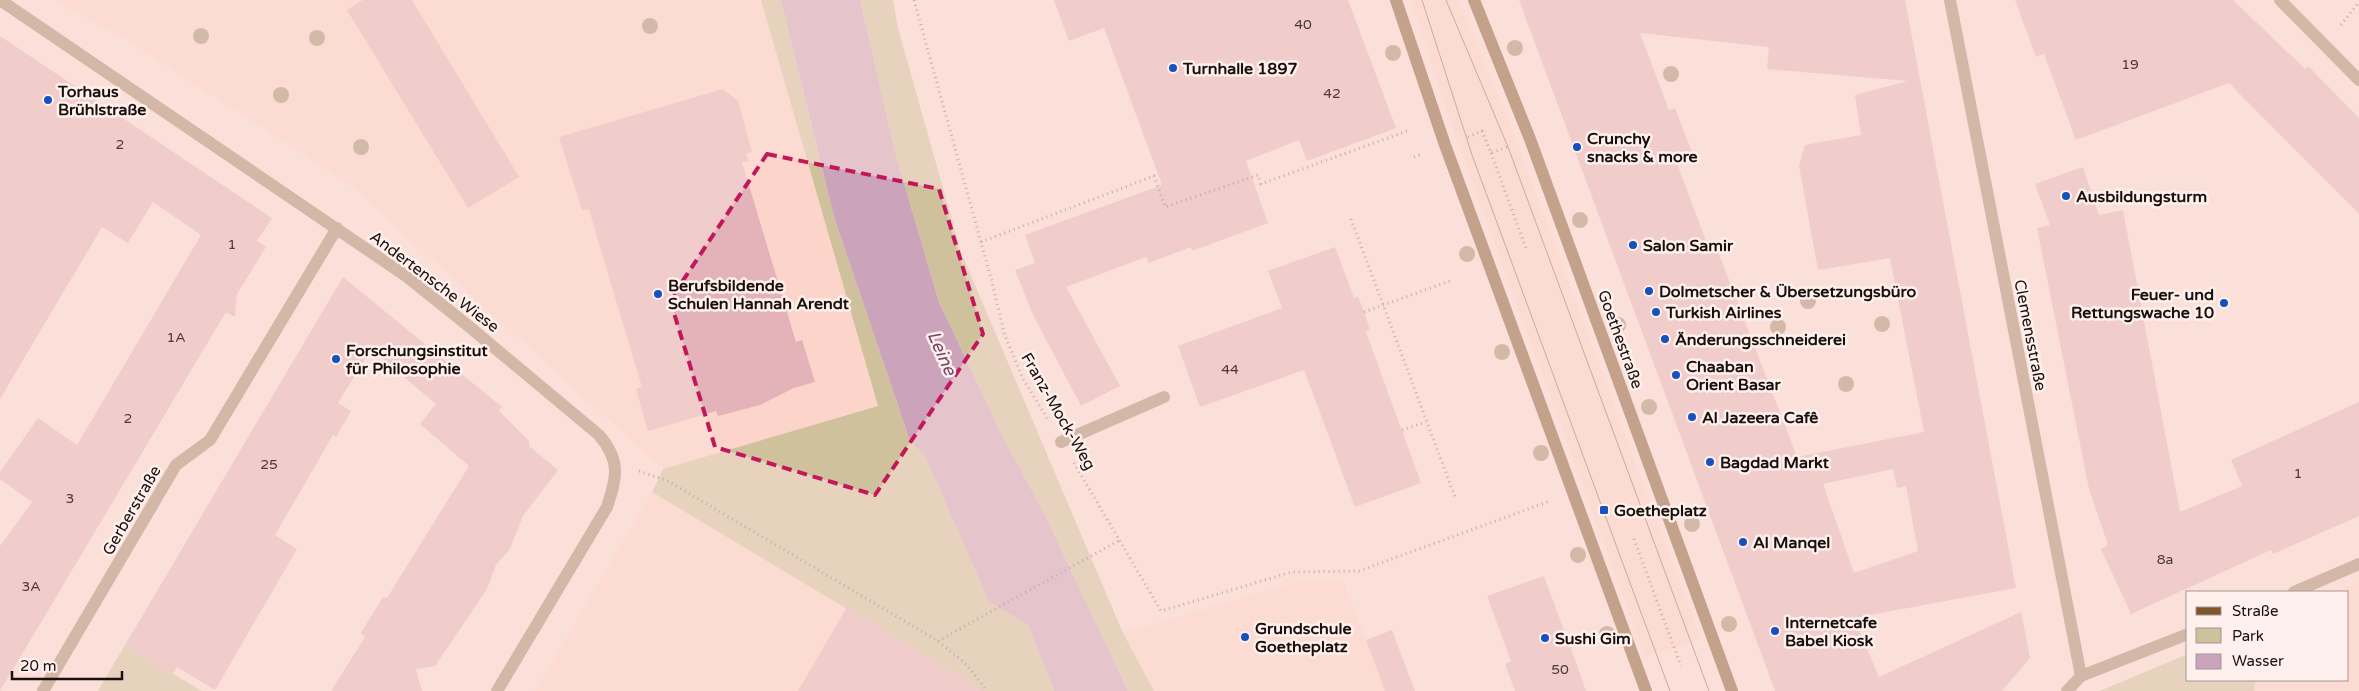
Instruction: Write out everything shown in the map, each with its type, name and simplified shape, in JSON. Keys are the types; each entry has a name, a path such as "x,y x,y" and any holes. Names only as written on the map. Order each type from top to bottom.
{"street":[{"name":"Andertensche Wiese","path":"0,0 406,276 599,435 610,448 616,464"},
{"path":"1396,0 1445,145 1646,691"},
{"name":"Goethestraße","path":"1474,0 1530,139 1732,691"},
{"name":"Clemensstraße","path":"1950,0 2081,676"},
{"path":"2280,0 2359,80"},
{"name":"Gerberstraße","path":"43,691 176,465 210,440 337,228"},
{"path":"1061,442 1164,397"},
{"path":"497,691 607,507 614,486 616,464"},
{"path":"2296,591 2359,564"},
{"path":"2067,691 2081,676 2186,635"}],"path":[{"name":"Franz-Mock-Weg","path":"914,0 981,242 1004,333 1012,356 1161,611 1292,572 1359,571 1573,493"},
{"path":"981,242 1154,176 1165,208 1258,175 1261,184 1407,131"},
{"path":"1414,157 1482,131 1527,250"},
{"path":"1491,153 1530,139"},
{"path":"1351,219 1455,497"},
{"path":"1364,312 1450,281"},
{"path":"1402,430 1426,422"},
{"path":"616,464 668,481 938,641 967,665 987,691"},
{"path":"1634,539 1681,666"},
{"path":"938,641 1120,540"}],"highlighted area":[{"path":"767,154 939,189 983,334 875,495 715,447 670,300"}],"shaded area":[{"name":"Berufsbildende Schulen Hannah Arendt","path":"53,0 761,0 878,406 663,469 348,183 120,36"},
{"path":"1411,0 1458,0 1510,124 1701,639 1645,657 1450,121"},
{"path":"652,492 955,673 967,691 535,691"},
{"name":"Grundschule Goetheplatz","path":"1303,580 1344,582 1385,691 1154,691 1123,633"},
{"path":"2359,582 2359,691 2100,691 2186,655 2186,681 2349,681 2349,591 2337,591"}],"green space":[{"path":"761,0 781,0 834,217 910,441 925,456 989,600 1028,625 1054,691 967,691 954,673 652,492 663,469 878,406"},
{"path":"860,0 893,0 898,28 961,252 1123,633 1154,691 1128,691 1045,515 1002,435 939,302 896,156"},
{"path":"125,645 202,691 98,691"},
{"path":"2186,655 2186,681 2255,681 2254,691 2100,691"}],"water":[{"name":"Leine","path":"781,0 860,0 896,156 939,302 1002,435 1045,515 1128,691 1054,691 1028,625 989,601 925,456 910,441 834,217"}],"building":[{"path":"363,0 412,0 519,177 468,208 347,10"},
{"path":"1054,0 1348,0 1396,128 1307,161 1299,140 1246,161 1268,223 1192,251 1191,247 1149,263 1146,257 1066,287 1120,386 1081,406 1034,317 1015,270 1035,263 1025,235 1162,185 1104,28 1069,41"},
{"path":"1519,0 1905,0 2016,588 1854,618 1879,677 2021,612 2030,658 2002,691 1775,691","holes":["1640,33 1769,47 1767,69 1908,81 1855,95 1861,135 1805,145 1799,166 1818,270 1890,258 1924,432 1797,457 1716,246 1709,249 1678,166 1695,160 1675,108 1669,110","1893,469 1897,488 1906,486 1918,551 1854,573 1823,484"]},
{"path":"2015,0 2233,0 2305,69 2308,66 2359,118 2359,214 2229,83 2076,140 2044,54 2036,57"},
{"path":"0,36 272,218 257,241 266,247 237,294 235,317 226,312 0,691 0,546 32,502 0,479 0,472 38,418 77,445 201,235 153,202 128,243 102,227 0,399"},
{"path":"723,89 738,101 752,152 746,154 749,161 742,162 796,342 802,340 815,382 794,388 760,405 718,416 716,411 648,431 636,389 642,387 589,209 582,210 559,137"},
{"path":"2083,167 2099,215 2123,210 2180,512 2242,486 2231,460 2359,402 2359,516 2273,554 2271,550 2131,614 2101,549 2108,545 2089,489 2037,228 2050,225 2035,184"},
{"path":"1335,247 1354,298 1358,296 1364,312 1370,330 1366,332 1421,483 1355,507 1304,370 1200,407 1178,346 1282,308 1268,271"},
{"path":"343,277 502,407 499,411 529,441 529,446 558,470 523,516 510,549 496,565 487,589 435,666 416,669 422,691 331,691 365,637 361,633 383,597 387,598 469,466 420,424 436,404 371,349 338,403 351,411 336,437 333,435 275,535 297,549 215,690 177,667 173,674 125,645"},
{"path":"1544,576 1586,691 1515,691 1505,664 1511,661 1487,596"},
{"path":"847,607 983,691 798,691"},
{"path":"1392,630 1415,691 1385,691 1366,640"}],"tram line":[{"path":"1422,0 1472,155 1670,691"},
{"path":"1446,0 1508,147 1709,691"}],"place":[{"name":"Turnhalle 1897","path":"1173,68"},
{"name":"Torhaus Brühlstraße","path":"48,100"},
{"name":"Crunchy snacks & more","path":"1577,147"},
{"name":"Ausbildungsturm","path":"2066,196"},
{"name":"Salon Samir","path":"1633,245"},
{"name":"Dolmetscher & Übersetzungsbüro","path":"1649,291"},
{"name":"Berufsbildende Schulen Hannah Arendt","path":"658,294"},
{"name":"Feuer- und Rettungswache 10","path":"2224,303"},
{"name":"Turkish Airlines","path":"1656,312"},
{"name":"Änderungsschneiderei","path":"1665,339"},
{"name":"Forschungsinstitut für Philosophie","path":"336,359"},
{"name":"Chaaban Orient Basar","path":"1676,375"},
{"name":"Al Jazeera Cafê","path":"1692,417"},
{"name":"Bagdad Markt","path":"1710,462"},
{"name":"Goetheplatz","path":"1604,510"},
{"name":"Al Manqel","path":"1743,542"},
{"name":"Internetcafe Babel Kiosk","path":"1775,631"},
{"name":"Grundschule Goetheplatz","path":"1245,637"},
{"name":"Sushi Gim","path":"1545,638"}]}
